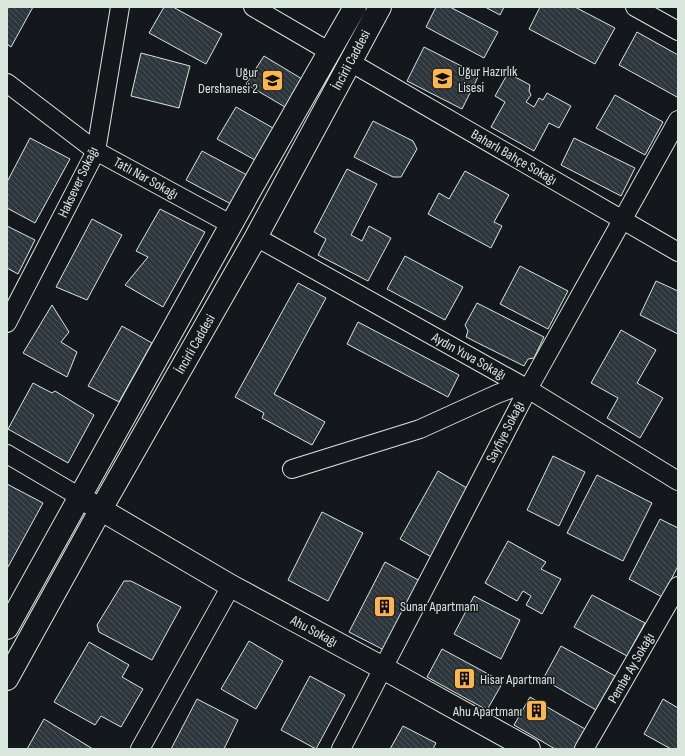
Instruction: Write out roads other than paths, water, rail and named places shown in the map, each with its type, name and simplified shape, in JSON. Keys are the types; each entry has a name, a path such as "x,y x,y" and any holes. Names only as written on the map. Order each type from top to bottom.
{"main road":[{"name":"İncirli Caddesi","path":"7,628 355,7"},
{"name":"İncirli Caddesi","path":"7,679 101,509 256,237 380,7"},
{"name":"Ahu Sokağı","path":"80,497 231,586 529,749"}],"street":[{"name":"Haksever Sokağı","path":"7,323 96,150 120,7"},
{"path":"253,7 330,52"},
{"path":"635,7 678,31"},
{"name":"Baharlı Bahçe Sokağı","path":"350,62 678,252"},
{"name":"Tatlı Nar Sokağı","path":"7,84 96,150 232,225"},
{"name":"Sayfiye Sokağı","path":"341,749 524,387 623,220 678,120"},
{"name":"Aydın Yuva Sokağı","path":"256,237 524,387 678,481"},
{"path":"292,469 420,429 497,394 524,387"},
{"path":"7,454 80,497"},
{"path":"140,749 231,586"},
{"name":"Pembe Ay Sokağı","path":"584,749 678,586"}],"place":[{"name":"Uğur Hazırlık Lisesi","path":"443,79"},
{"name":"Uğur Dershanesi 2","path":"273,80"},
{"name":"Sunar Apartmanı","path":"384,606"},
{"name":"Hisar Apartmanı","path":"465,679"},
{"name":"Ahu Apartmanı","path":"537,711"}]}
